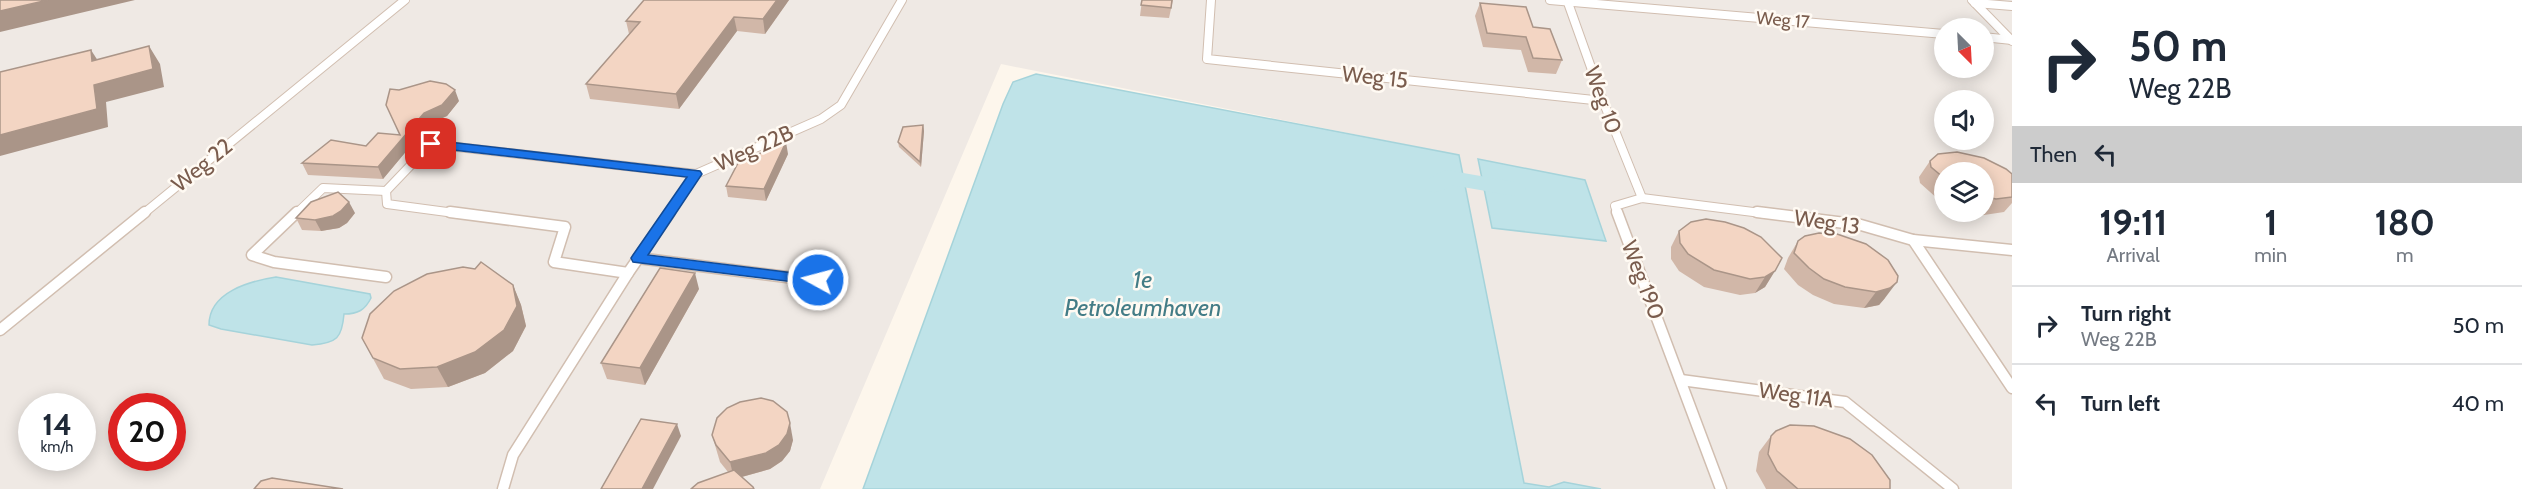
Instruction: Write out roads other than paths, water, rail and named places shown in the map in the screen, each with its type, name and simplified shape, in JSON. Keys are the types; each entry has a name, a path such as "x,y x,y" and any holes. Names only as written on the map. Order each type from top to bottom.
{"lane":[{"name":"Weg 22","path":"0,330 405,0"},
{"name":"Weg 22B","path":"503,489 513,455 628,273 696,174 821,119 840,105 903,0"},
{"name":"Weg 15","path":"1211,0 1207,59 1603,101"},
{"name":"Weg 17","path":"1550,0 1934,33"},
{"name":"Weg 10","path":"1568,1 1603,101 1642,198"},
{"path":"1974,2 2012,6"},
{"path":"1974,2 2012,40"},
{"path":"1994,38 2012,40"},
{"path":"628,273 554,262 565,227 387,204 386,191 431,144 696,174"},
{"path":"386,191 322,188 252,255 274,262 386,277"},
{"name":"Weg 13","path":"1642,198 1861,225 1913,240 2012,250"},
{"name":"Weg 190","path":"1642,198 1615,206 1681,380"},
{"path":"1913,240 2012,388"},
{"path":"638,258 818,280"},
{"path":"1681,380 1721,489"},
{"name":"Weg 11A","path":"1681,380 1845,402 1953,489"}],"water":[{"name":"1e Petroleumhaven","path":"1036,74 1459,155 1524,483 1549,487 1564,482 1601,489 863,489 1003,104 1013,82"},
{"path":"1478,159 1585,180 1606,241 1492,228"},
{"path":"276,277 370,294 371,298 360,310 344,314 340,334 327,343 312,345 209,325 211,314 223,296 243,285"}],"waterway":[{"path":"1435,186 1446,177 1515,189"}]}
